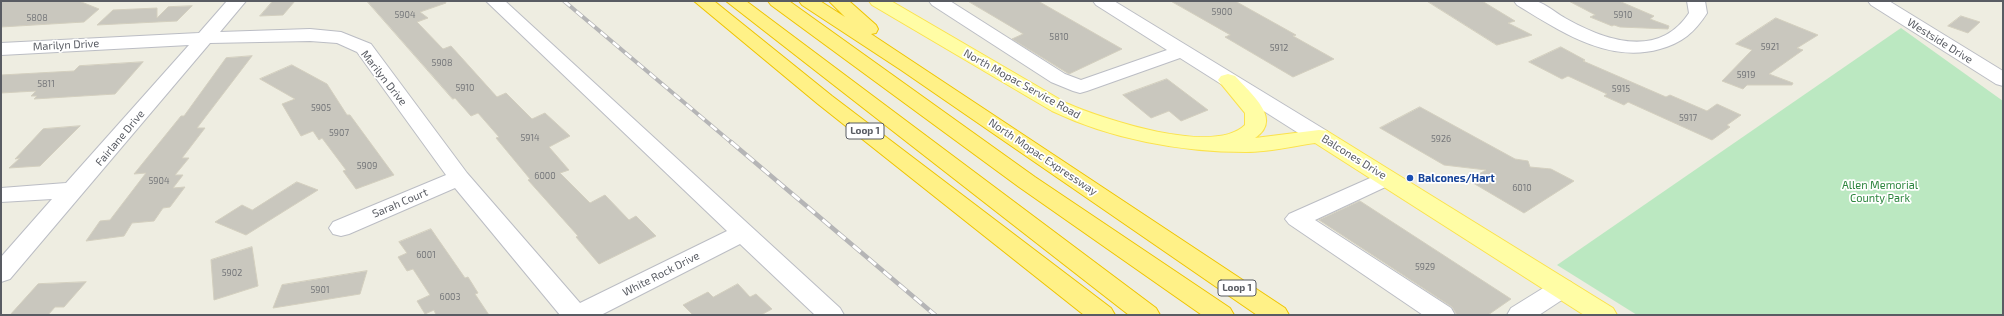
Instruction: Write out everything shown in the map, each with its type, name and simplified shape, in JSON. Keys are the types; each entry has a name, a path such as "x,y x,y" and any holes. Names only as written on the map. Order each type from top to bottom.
{"highway":[{"name":"Loop 1","path":"703,1 825,100 1102,315"},
{"path":"735,1 1147,315"},
{"path":"777,1 918,101 1027,182 1221,315"},
{"name":"North Mopac Expressway","path":"808,1 908,66 1276,315"},
{"path":"838,1 908,66"},
{"path":"861,96 1030,258"},
{"path":"918,101 1026,168 1136,242 1197,262"}],"main road":[{"name":"North Mopac Service Road","path":"878,1 1059,107 1086,119 1124,131 1168,140 1247,146 1319,136"},
{"path":"1208,144 1243,136 1253,130 1257,123 1255,112 1228,80"},
{"name":"Balcones Drive","path":"1319,136 1604,315"}],"street":[{"name":"Fairlane Drive","path":"1,273 75,190 237,1"},
{"path":"495,1 831,315"},
{"path":"938,1 1058,78 1080,87 1182,51"},
{"name":"Balcones Drive","path":"1102,1 1319,136"},
{"path":"1523,1 1598,42 1626,49 1651,47 1676,37 1690,26 1698,13 1696,1"},
{"name":"Westside Drive","path":"1877,1 2003,80"},
{"name":"Marilyn Drive","path":"1,49 205,38 310,35 342,38 364,48 459,178 575,315"},
{"name":"Sarah Court","path":"341,228 459,178"},
{"path":"1386,178 1297,219 1442,315"},
{"path":"1,195 75,190"},
{"name":"White Rock Drive","path":"579,315 743,233"},
{"path":"1521,315 1562,288"}],"green space":[{"name":"Allen Memorial County Park","path":"1901,28 2003,101 2003,315 1637,315 1557,265"}],"building":[{"path":"1,1 79,1 99,9 84,22 1,27"},
{"path":"273,1 295,1 283,15 260,16"},
{"path":"367,1 445,1 446,3 420,12 428,18 417,22 443,49 451,46 497,97 506,93 532,119 545,113 570,136 549,147 569,170 560,173 590,203 605,195 629,220 636,216 656,236 599,264 576,237 578,236 528,180 530,179 496,138 499,137 478,113 471,116 455,98 453,99"},
{"path":"968,1 1038,1 1122,49 1069,74 1012,39 1023,34"},
{"path":"1171,1 1235,1 1296,35 1293,36 1334,59 1293,77 1225,37 1230,35"},
{"path":"1427,1 1482,1 1515,21 1508,23 1532,35 1497,45"},
{"path":"1569,1 1619,1 1654,16 1650,19 1669,26 1668,29 1612,26 1590,17 1595,15"},
{"path":"192,6 177,21 97,25 113,10 157,8 157,18 168,7"},
{"path":"1961,16 1980,22 1968,33 1948,26"},
{"path":"1776,18 1818,35 1797,48 1803,50 1769,74 1793,83 1792,85 1747,85 1743,89 1722,81 1752,50 1736,44"},
{"path":"1561,47 1585,60 1583,61 1666,97 1670,95 1707,111 1717,104 1741,115 1727,125 1730,127 1712,140 1628,102 1624,105 1604,96 1607,94 1568,76 1562,79 1529,62"},
{"path":"252,56 197,128 205,128 182,158 189,158 175,175 183,175 173,188 185,187 170,207 163,208 154,221 132,223 124,236 86,241 100,221 110,220 146,173 134,174 181,116 184,116 226,58"},
{"path":"143,62 115,94 34,99 37,96 31,96 36,91 1,93 1,75 74,71 79,66"},
{"path":"292,65 327,84 347,115 350,115 394,175 356,189 343,171 346,170 322,138 319,140 313,131 301,136 282,104 295,99 260,79"},
{"path":"1167,79 1208,110 1181,121 1169,111 1151,118 1123,95"},
{"path":"1420,107 1515,159 1528,161 1530,167 1551,169 1574,181 1524,213 1468,180 1486,170 1444,165 1380,128"},
{"path":"80,126 40,166 9,168 20,158 15,159 43,129"},
{"path":"297,182 318,190 246,235 215,222 242,205 252,210"},
{"path":"1360,201 1511,299 1488,315 1457,315 1452,307 1319,220"},
{"path":"431,229 465,278 468,277 478,293 475,294 489,315 436,315 434,310 425,314 417,301 430,295 413,269 407,271 398,257 407,253 399,242"},
{"path":"252,247 258,286 214,300 211,260"},
{"path":"367,271 360,294 273,308 282,285"},
{"path":"86,282 64,307 55,307 48,315 10,315 38,284"},
{"path":"738,284 750,297 756,294 772,309 761,315 693,315 683,305 708,292 713,297"}],"railway":[{"path":"564,1 732,143"},
{"path":"731,142 935,315"}],"place":[{"name":"Balcones/Hart","path":"1410,178"}]}
